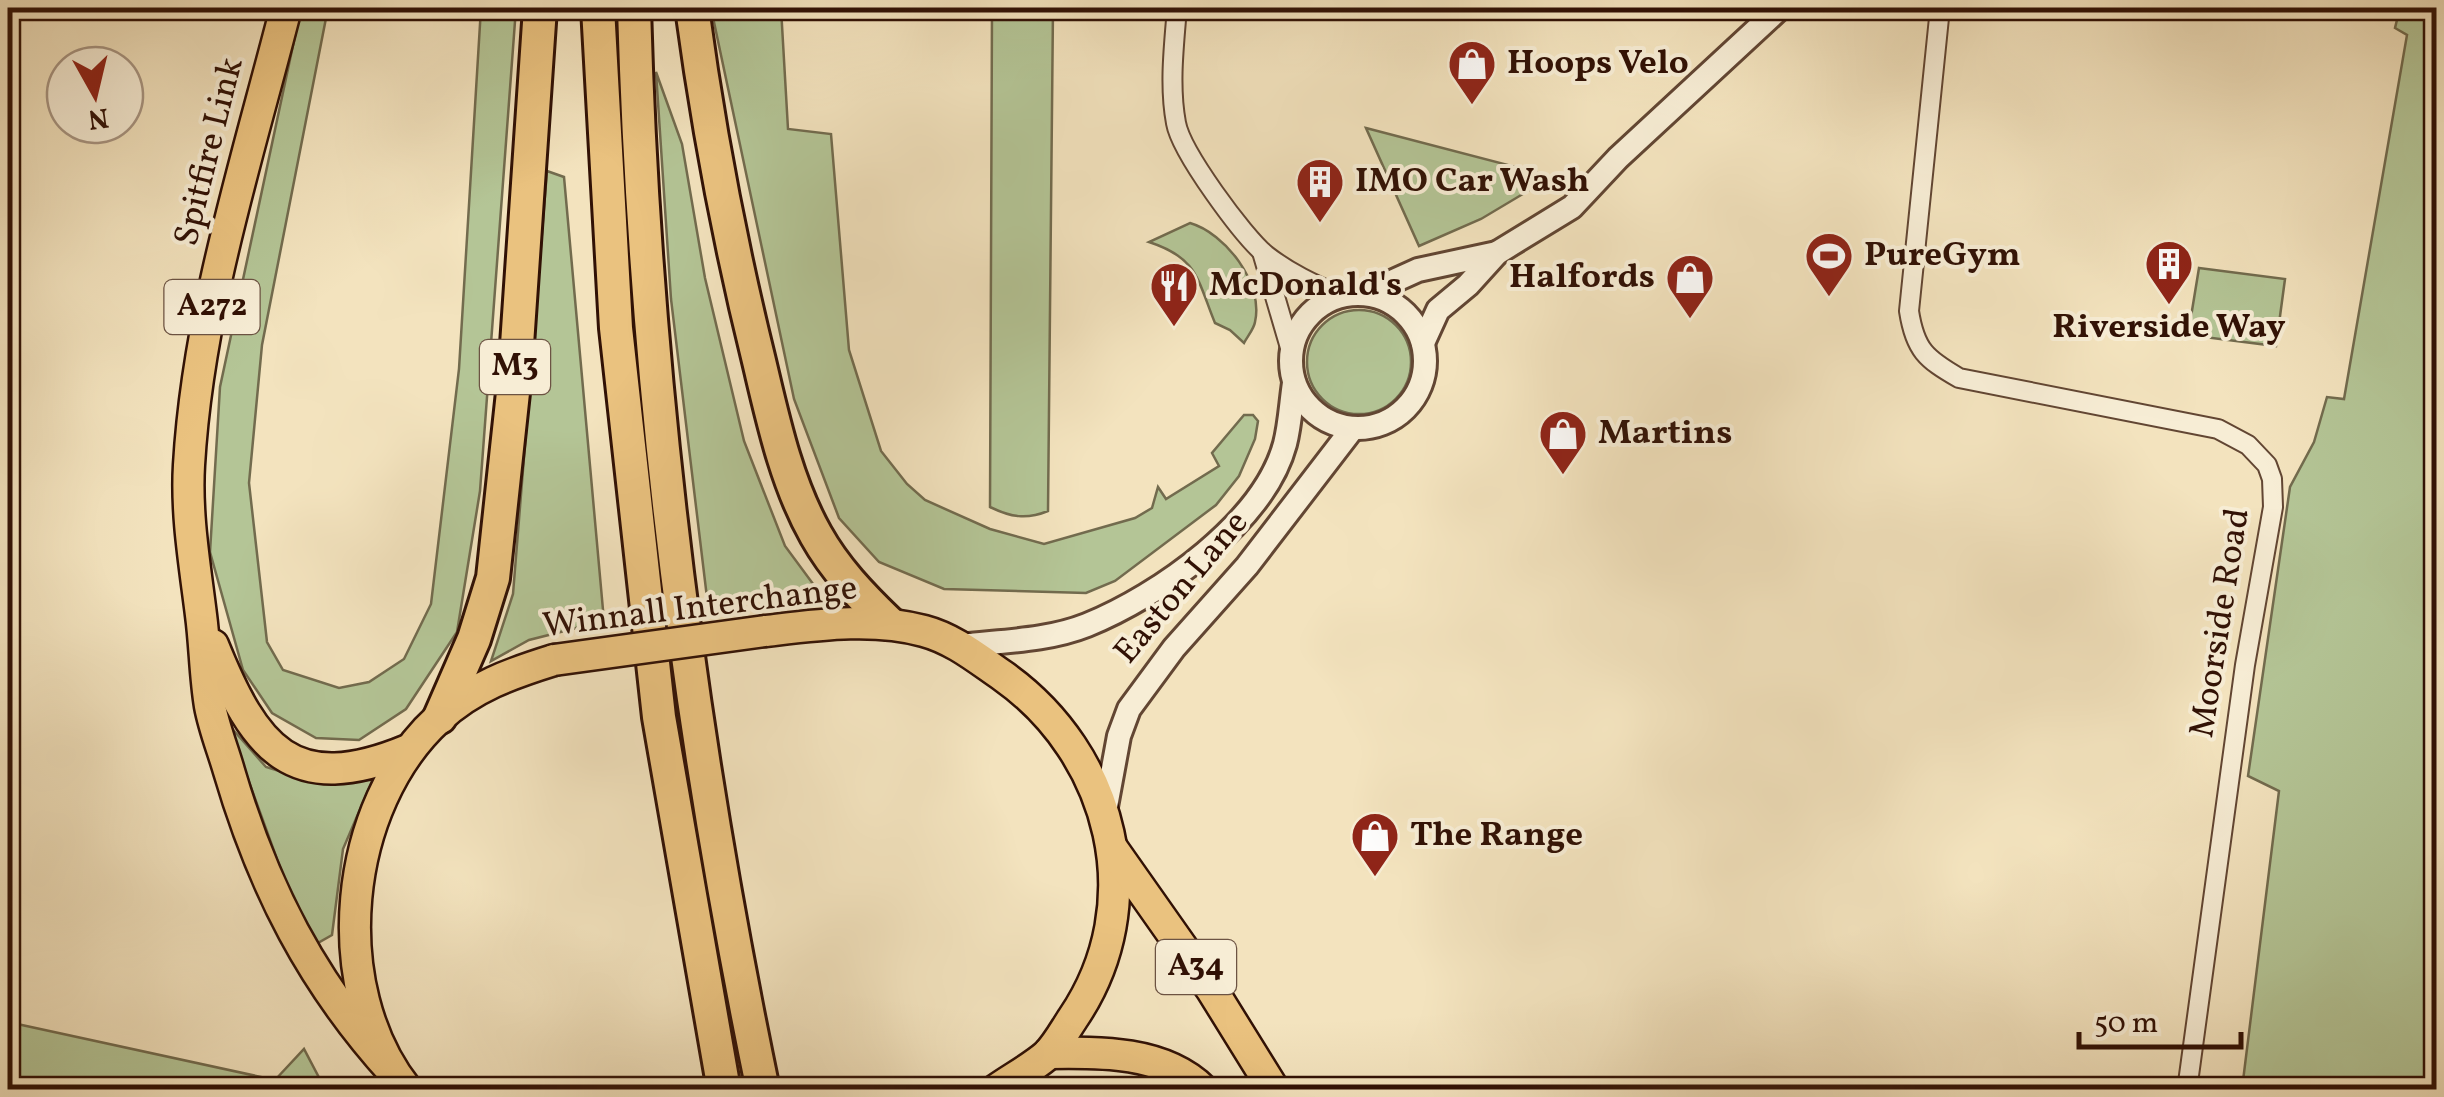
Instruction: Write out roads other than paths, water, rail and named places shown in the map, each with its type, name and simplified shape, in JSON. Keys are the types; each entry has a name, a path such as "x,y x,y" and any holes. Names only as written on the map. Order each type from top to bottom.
{"highway":[{"name":"Spitfire Link","path":"286,8 218,273 198,380 189,467 193,554 210,707 244,822 278,906 324,986 354,1029 401,1081"},
{"name":"M3","path":"440,716 474,639 492,578 514,374 540,8"},
{"path":"598,8 616,328 659,718 724,1090"},
{"path":"634,8 646,230 680,609 706,784 763,1090"},
{"path":"692,8 716,166 742,293 787,469 798,500 832,562 889,623"},
{"name":"Spitfire Link","path":"201,614 226,676 251,722 274,750 292,763 328,770 355,768 408,750"},
{"name":"Winnall Interchange","path":"401,1081 378,1038 361,984 353,935 358,867 408,750 440,716 476,690 514,672 554,660 765,631 889,623 928,632 959,646 1030,696 1064,733 1088,770 1105,812 1112,848 1112,912 1092,988 1049,1053 996,1090"},
{"name":"A34","path":"1112,848 1212,990 1274,1090"},
{"path":"1049,1053 1125,1055 1190,1077 1203,1090"}],"street":[{"path":"1177,8 1176,126 1194,164 1262,252 1305,280 1340,296"},
{"path":"1423,343 1438,310 1498,253 1572,207 1618,158 1780,8"},
{"name":"Moorside Road","path":"1940,8 1909,312 1915,342 1932,360 1959,378 2218,429 2248,445 2267,465 2272,479 2273,507 2244,664 2188,1090"},
{"path":"1262,252 1291,351 1294,383 1303,401 1334,424 1353,428 1380,425 1400,414 1416,396 1424,374 1423,343 1418,330 1401,309 1365,294"},
{"path":"1291,351 1302,322 1340,296 1365,294 1418,270 1498,253"},
{"name":"Easton Lane","path":"959,646 1045,636 1085,626 1184,568 1248,511 1267,484 1285,445 1294,383"},
{"name":"Easton Lane","path":"1105,812 1119,736 1129,709 1174,648 1258,554 1353,428"}],"place":[{"name":"Hoops Velo","path":"1472,106"},
{"name":"IMO Car Wash","path":"1320,224"},
{"name":"PureGym","path":"1829,298"},
{"name":"Riverside Way","path":"2169,306"},
{"name":"Halfords","path":"1690,320"},
{"name":"McDonald's","path":"1174,328"},
{"name":"Martins","path":"1563,476"},
{"name":"The Range","path":"1375,878"}]}
